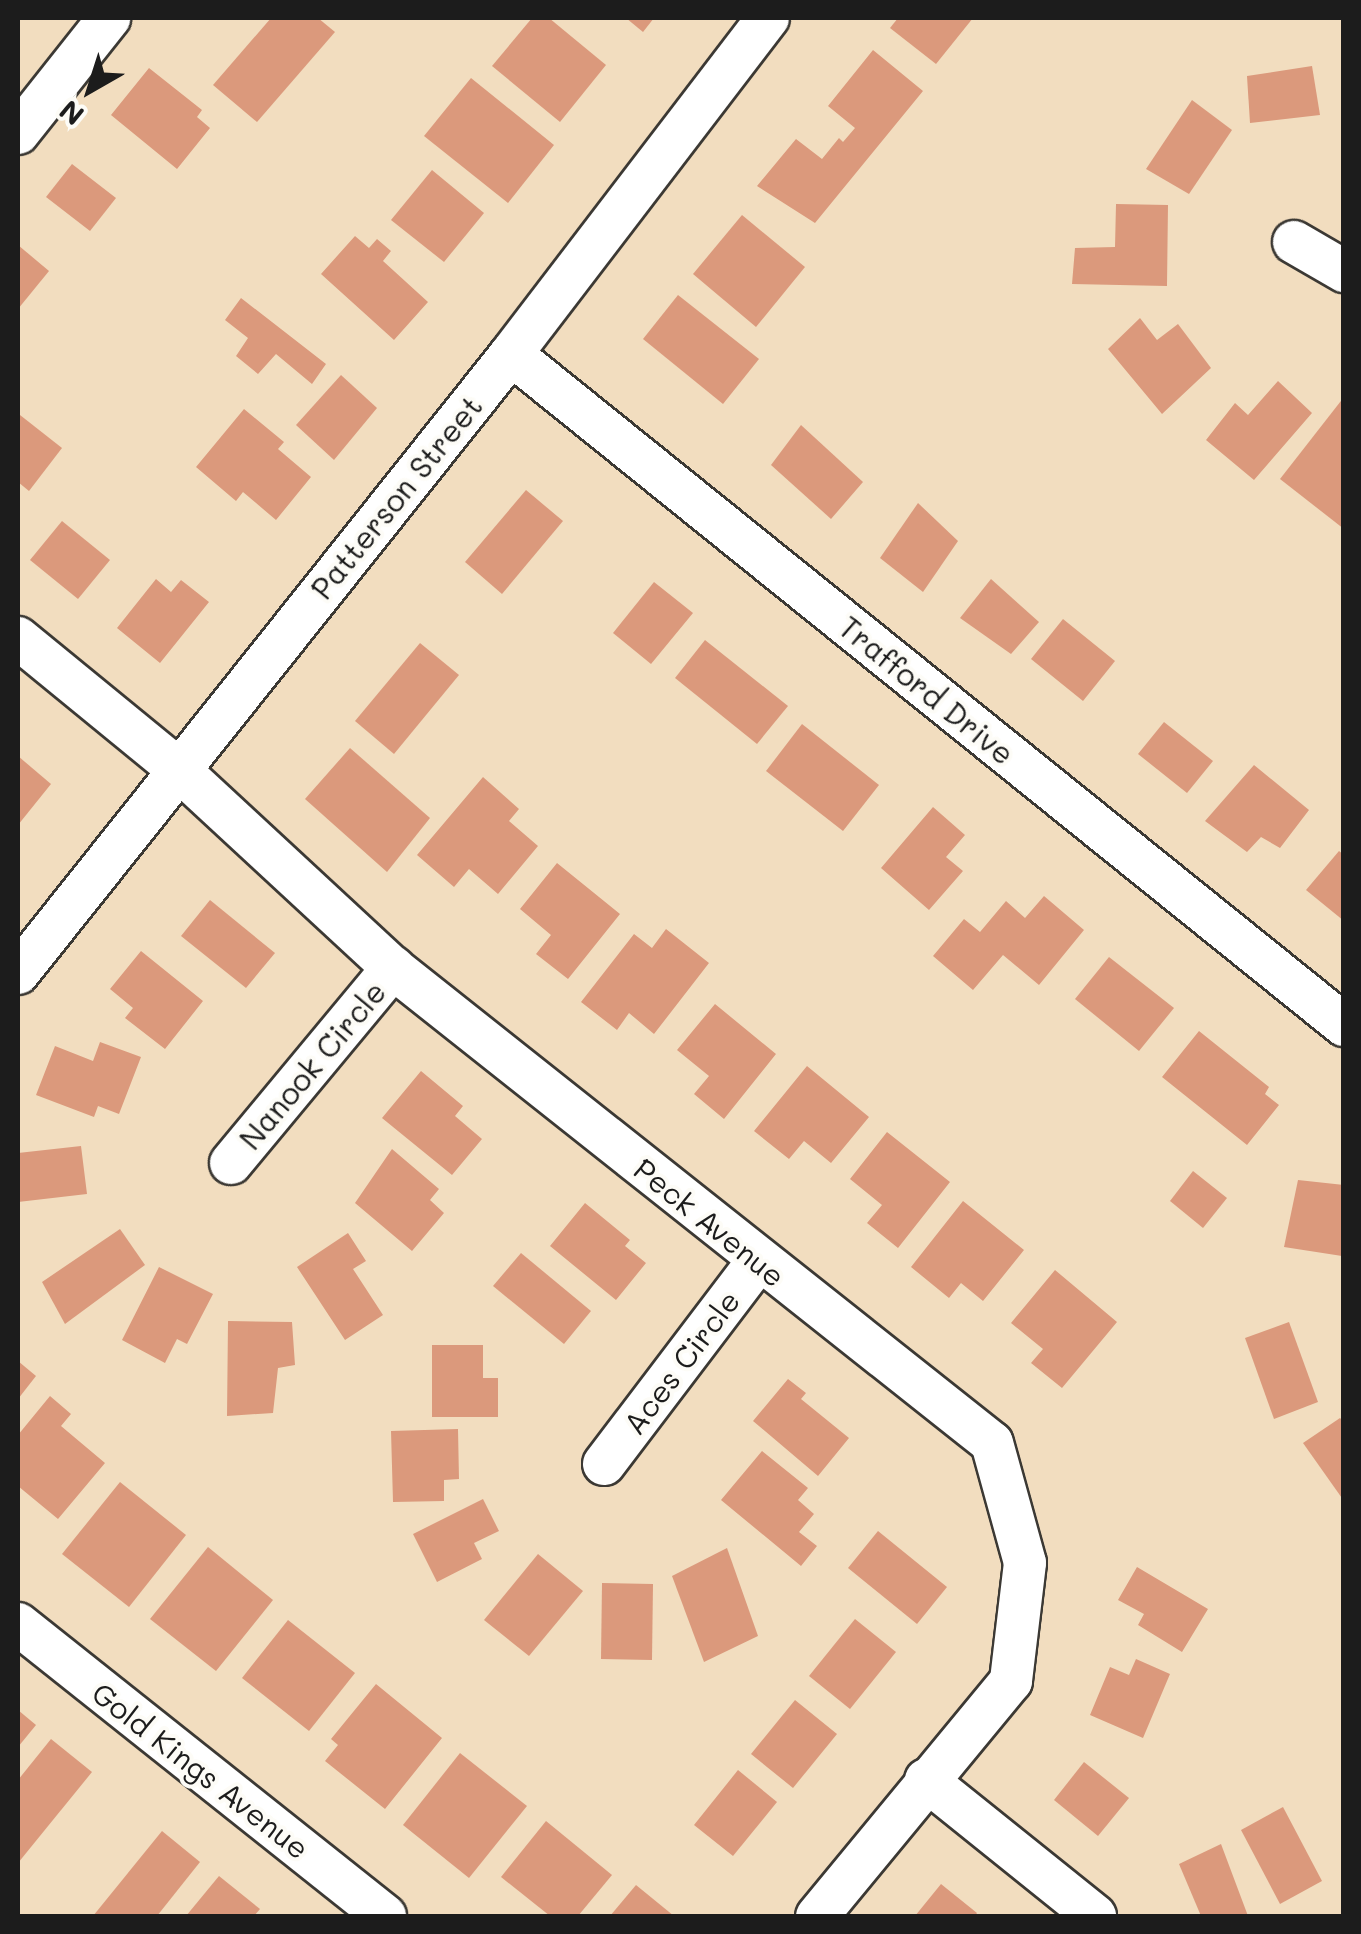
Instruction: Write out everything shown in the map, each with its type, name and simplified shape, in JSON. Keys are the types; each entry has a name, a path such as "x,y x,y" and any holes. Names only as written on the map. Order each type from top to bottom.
{"street":[{"path":"18,133 108,18"},
{"name":"Patterson Street","path":"18,972 511,354 768,18"},
{"path":"1294,242 1344,271"},
{"name":"Trafford Drive","path":"511,354 1344,1025"},
{"name":"Peck Avenue","path":"18,638 178,769 392,968 992,1443 1025,1563 1010,1681 817,1916"},
{"name":"Nanook Circle","path":"231,1163 392,968"},
{"name":"Aces Circle","path":"604,1464 758,1261"},
{"name":"Gold Kings Avenue","path":"18,1624 385,1916"},
{"path":"926,1780 1095,1916"}],"building":[{"path":"271,18 318,18 335,32 257,122 213,85"},
{"path":"532,18 549,18 606,65 560,122 492,66"},
{"path":"626,18 654,18 643,32"},
{"path":"898,18 973,18 936,64 890,28"},
{"path":"873,50 923,91 815,223 757,186 796,139 822,159 839,138 843,142 855,128 828,106"},
{"path":"1312,66 1320,115 1250,123 1247,76"},
{"path":"149,68 202,110 197,117 210,128 177,169 111,115"},
{"path":"471,78 554,145 508,203 424,136"},
{"path":"1192,100 1232,130 1189,194 1146,169"},
{"path":"72,164 116,198 90,231 46,197"},
{"path":"432,170 484,213 444,262 391,220"},
{"path":"1116,204 1168,205 1167,286 1072,284 1075,248 1115,247"},
{"path":"742,215 805,267 756,327 693,274"},
{"path":"355,236 369,248 377,239 391,251 383,261 428,302 394,340 321,274"},
{"path":"18,245 49,271 18,309"},
{"path":"678,295 759,359 723,404 643,339"},
{"path":"241,298 326,364 312,384 276,354 258,374 236,356 248,338 225,320"},
{"path":"1140,318 1157,340 1178,324 1211,368 1162,414 1108,349"},
{"path":"341,375 377,408 334,460 296,425"},
{"path":"1278,381 1312,413 1254,480 1206,440 1235,403 1248,415"},
{"path":"1344,397 1344,529 1280,479"},
{"path":"244,409 284,442 278,449 311,477 276,520 243,492 236,501 196,467"},
{"path":"20,415 62,448 29,491 18,482"},
{"path":"801,425 863,482 831,519 771,465"},
{"path":"526,490 563,521 502,594 465,562"},
{"path":"918,503 958,541 923,592 880,558"},
{"path":"62,521 110,560 78,599 30,560"},
{"path":"156,579 171,592 181,580 209,602 160,663 117,628"},
{"path":"991,579 1039,622 1011,654 960,618"},
{"path":"654,582 693,613 651,664 613,633"},
{"path":"1063,619 1115,661 1083,701 1031,659"},
{"path":"705,640 788,706 757,744 675,678"},
{"path":"420,643 459,675 394,754 355,721"},
{"path":"1164,722 1213,761 1187,793 1138,754"},
{"path":"802,724 879,785 843,831 766,771"},
{"path":"350,748 430,818 387,872 305,799"},
{"path":"18,756 51,784 18,825"},
{"path":"1254,765 1309,810 1280,848 1261,837 1247,852 1205,821"},
{"path":"483,777 519,809 509,821 538,846 498,894 469,869 454,887 417,855"},
{"path":"933,807 965,835 946,857 963,871 929,910 881,868"},
{"path":"1339,851 1344,855 1344,921 1306,890"},
{"path":"557,863 620,914 568,979 536,954 551,935 520,909"},
{"path":"1044,896 1084,930 1039,985 1003,955 973,990 933,956 964,919 980,932 1006,901 1025,918"},
{"path":"210,900 275,953 246,988 181,936"},
{"path":"666,929 709,963 654,1034 629,1013 617,1030 581,1002 634,934 652,948"},
{"path":"141,951 203,1001 165,1049 125,1018 133,1008 110,989"},
{"path":"1109,957 1174,1008 1139,1051 1075,999"},
{"path":"715,1004 776,1054 724,1119 694,1094 709,1076 677,1050"},
{"path":"1199,1031 1269,1087 1265,1094 1279,1105 1247,1145 1162,1077"},
{"path":"100,1042 141,1057 119,1114 98,1106 94,1117 36,1095 55,1046 93,1061"},
{"path":"807,1066 869,1117 831,1163 804,1141 789,1159 754,1131"},
{"path":"421,1071 463,1106 455,1116 482,1139 452,1175 382,1118"},
{"path":"887,1132 950,1182 898,1248 867,1223 882,1205 850,1179"},
{"path":"81,1146 87,1194 18,1202 18,1153"},
{"path":"392,1149 439,1189 430,1200 444,1213 412,1251 355,1203"},
{"path":"1193,1171 1227,1198 1203,1228 1170,1201"},
{"path":"1298,1180 1344,1185 1342,1256 1284,1247"},
{"path":"963,1201 1024,1250 983,1301 961,1283 949,1298 911,1267"},
{"path":"585,1203 630,1240 625,1246 646,1263 616,1300 550,1246"},
{"path":"120,1229 145,1265 65,1324 42,1282"},
{"path":"348,1233 366,1261 353,1269 383,1315 345,1340 297,1267"},
{"path":"521,1253 591,1311 564,1344 493,1286"},
{"path":"159,1267 213,1294 187,1344 177,1339 165,1363 122,1340"},
{"path":"1055,1270 1117,1322 1062,1388 1031,1363 1043,1349 1011,1323"},
{"path":"228,1321 292,1322 295,1365 278,1368 273,1413 227,1416"},
{"path":"1289,1322 1318,1402 1274,1419 1245,1338"},
{"path":"432,1345 483,1345 483,1378 498,1378 498,1417 432,1417"},
{"path":"18,1361 36,1376 18,1399"},
{"path":"788,1379 806,1393 801,1399 849,1438 818,1476 753,1421"},
{"path":"50,1396 71,1414 61,1426 105,1463 58,1519 18,1486 18,1435"},
{"path":"1340,1418 1344,1422 1344,1501 1303,1443"},
{"path":"458,1429 459,1479 444,1480 444,1501 393,1502 391,1431"},
{"path":"762,1451 808,1488 798,1500 814,1514 799,1532 817,1546 801,1566 721,1500"},
{"path":"120,1482 186,1535 129,1607 62,1554"},
{"path":"483,1499 499,1531 474,1543 482,1559 437,1582 413,1534"},
{"path":"878,1531 947,1587 917,1624 848,1568"},
{"path":"208,1547 273,1600 216,1671 150,1619"},
{"path":"727,1548 758,1636 704,1662 672,1576"},
{"path":"538,1554 583,1591 529,1656 484,1620"},
{"path":"1137,1567 1208,1609 1182,1652 1138,1625 1144,1614 1118,1600"},
{"path":"602,1583 653,1584 652,1660 601,1659"},
{"path":"855,1619 896,1652 850,1709 809,1676"},
{"path":"288,1620 355,1673 309,1731 242,1678"},
{"path":"1136,1659 1170,1674 1143,1738 1090,1715 1110,1667 1129,1675"},
{"path":"376,1684 442,1738 385,1809 325,1761 338,1745 331,1739"},
{"path":"795,1700 837,1734 793,1788 751,1754"},
{"path":"18,1710 36,1725 18,1747"},
{"path":"51,1739 92,1772 18,1863 18,1780"},
{"path":"460,1753 527,1806 469,1878 403,1825"},
{"path":"1084,1762 1129,1798 1098,1836 1054,1800"},
{"path":"738,1770 777,1802 733,1856 694,1825"},
{"path":"1283,1807 1322,1881 1280,1904 1241,1830"},
{"path":"546,1821 612,1875 578,1916 550,1916 501,1877"},
{"path":"162,1831 200,1862 157,1916 93,1916"},
{"path":"1221,1844 1248,1916 1201,1916 1179,1864"},
{"path":"219,1876 260,1909 254,1916 186,1916"},
{"path":"941,1884 977,1913 975,1916 915,1916"},
{"path":"636,1885 674,1916 610,1916"}]}
